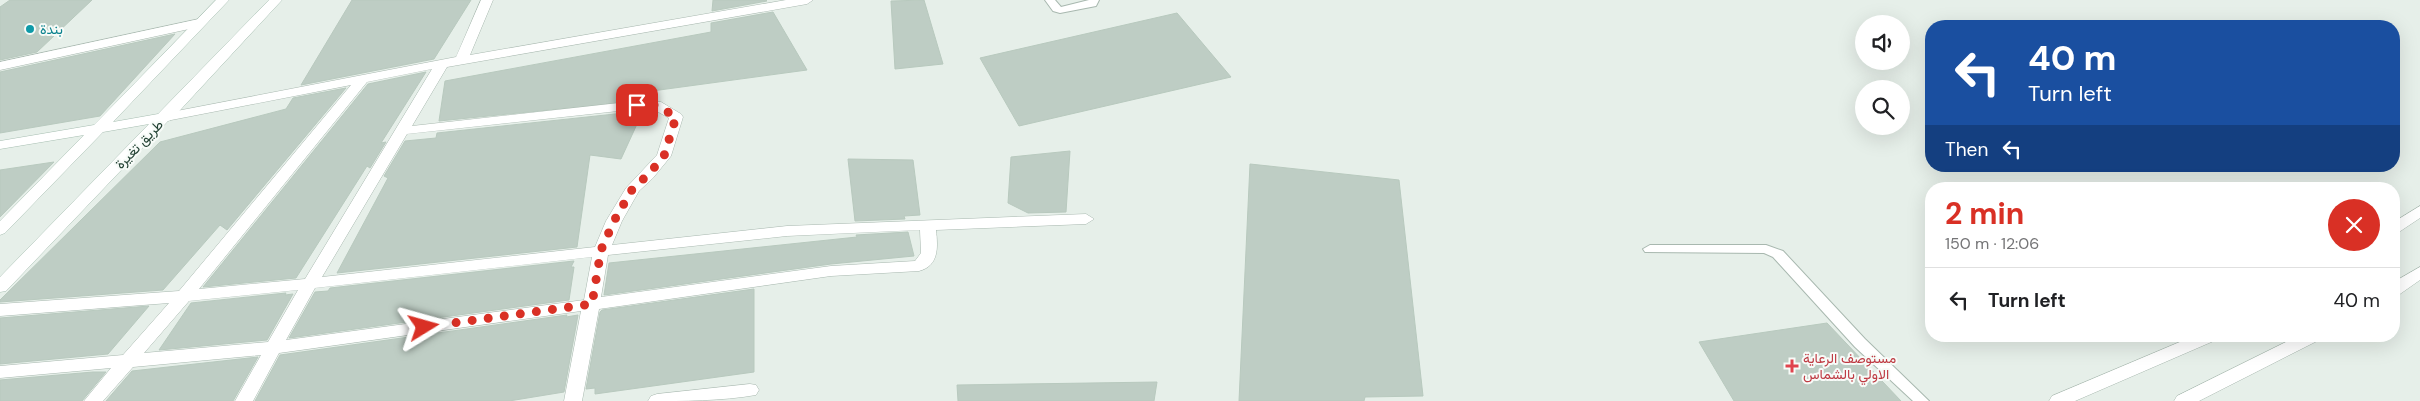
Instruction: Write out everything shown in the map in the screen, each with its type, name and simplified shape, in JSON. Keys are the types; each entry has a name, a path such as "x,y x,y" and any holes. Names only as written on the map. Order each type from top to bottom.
{"street":[{"path":"0,230 223,0"},
{"name":"طريق تغيرة","path":"0,287 166,117 276,0"},
{"path":"462,60 487,0"},
{"path":"0,145 166,117 462,60 807,0"},
{"path":"0,66 199,23"},
{"path":"244,401 310,283 442,64"},
{"path":"93,401 184,296 363,79"},
{"path":"400,131 637,105 656,105 676,117 664,156 648,175 633,188 614,221 601,250 573,401"},
{"path":"2400,225 2420,211"},
{"path":"0,310 184,296 385,276 601,250 787,231 1086,219"},
{"path":"0,372 274,348 831,271 919,266 926,262 930,256 927,224"},
{"path":"2400,286 2420,272"},
{"path":"2058,401 2196,342"},
{"path":"2183,401 2301,342"},
{"path":"657,401 750,390"}],"lane":[{"path":"1050,0 1060,10 1092,4 1094,0"},
{"path":"1650,249 1766,249 1778,254 1860,343 1922,401"}],"building":[{"name":"بندة","path":"10,0 92,0 37,52 0,60 0,7"},
{"path":"352,0 471,0 434,59 301,85"},
{"path":"713,0 766,0 767,1 712,11"},
{"path":"924,0 943,64 895,69 891,1"},
{"path":"773,12 807,70 652,91 648,100 439,121 445,81 711,32 711,23"},
{"path":"1177,13 1231,77 1019,126 980,58"},
{"path":"175,34 100,116 0,133 0,72"},
{"path":"426,72 381,143 386,142 370,168 367,166 296,278 203,287 368,84"},
{"path":"346,88 227,230 220,225 163,290 0,302 160,142 286,109 293,98"},
{"path":"643,111 621,159 590,155 577,247 337,273 388,178 384,176 405,141 436,138 437,133"},
{"path":"1070,151 1066,212 1028,213 1008,203 1011,157"},
{"path":"848,159 913,160 920,215 904,216 905,219 855,221"},
{"path":"54,162 0,217 0,170"},
{"path":"1250,164 1399,180 1423,396 1365,397 1364,401 1239,401"},
{"path":"908,232 914,256 831,264 604,295 609,263 857,237 856,235"},
{"path":"574,261 571,267 574,267 569,300 289,338 315,292 328,291 330,288"},
{"path":"754,289 754,372 595,394 595,388 586,389 600,312 602,310"},
{"path":"286,293 285,295 293,294 267,340 159,350 191,303"},
{"path":"149,306 108,354 0,364 0,318"},
{"path":"567,315 566,317 578,315 564,392 509,401 255,401 280,355"},
{"path":"1827,323 1901,401 1734,401 1699,342"},
{"path":"258,357 233,401 106,401 132,371"},
{"path":"106,372 82,401 0,401 0,380"},
{"path":"1157,382 1154,401 958,401 957,385"}],"place":[{"name":"بندة","path":"30,29"},
{"name":"مستوصف الرعاية الاولي بالشماس","path":"1792,366"}],"route":[{"path":"424,327 592,304 601,250 614,221 633,188 648,175 664,156 676,117 656,105 637,105"}]}
